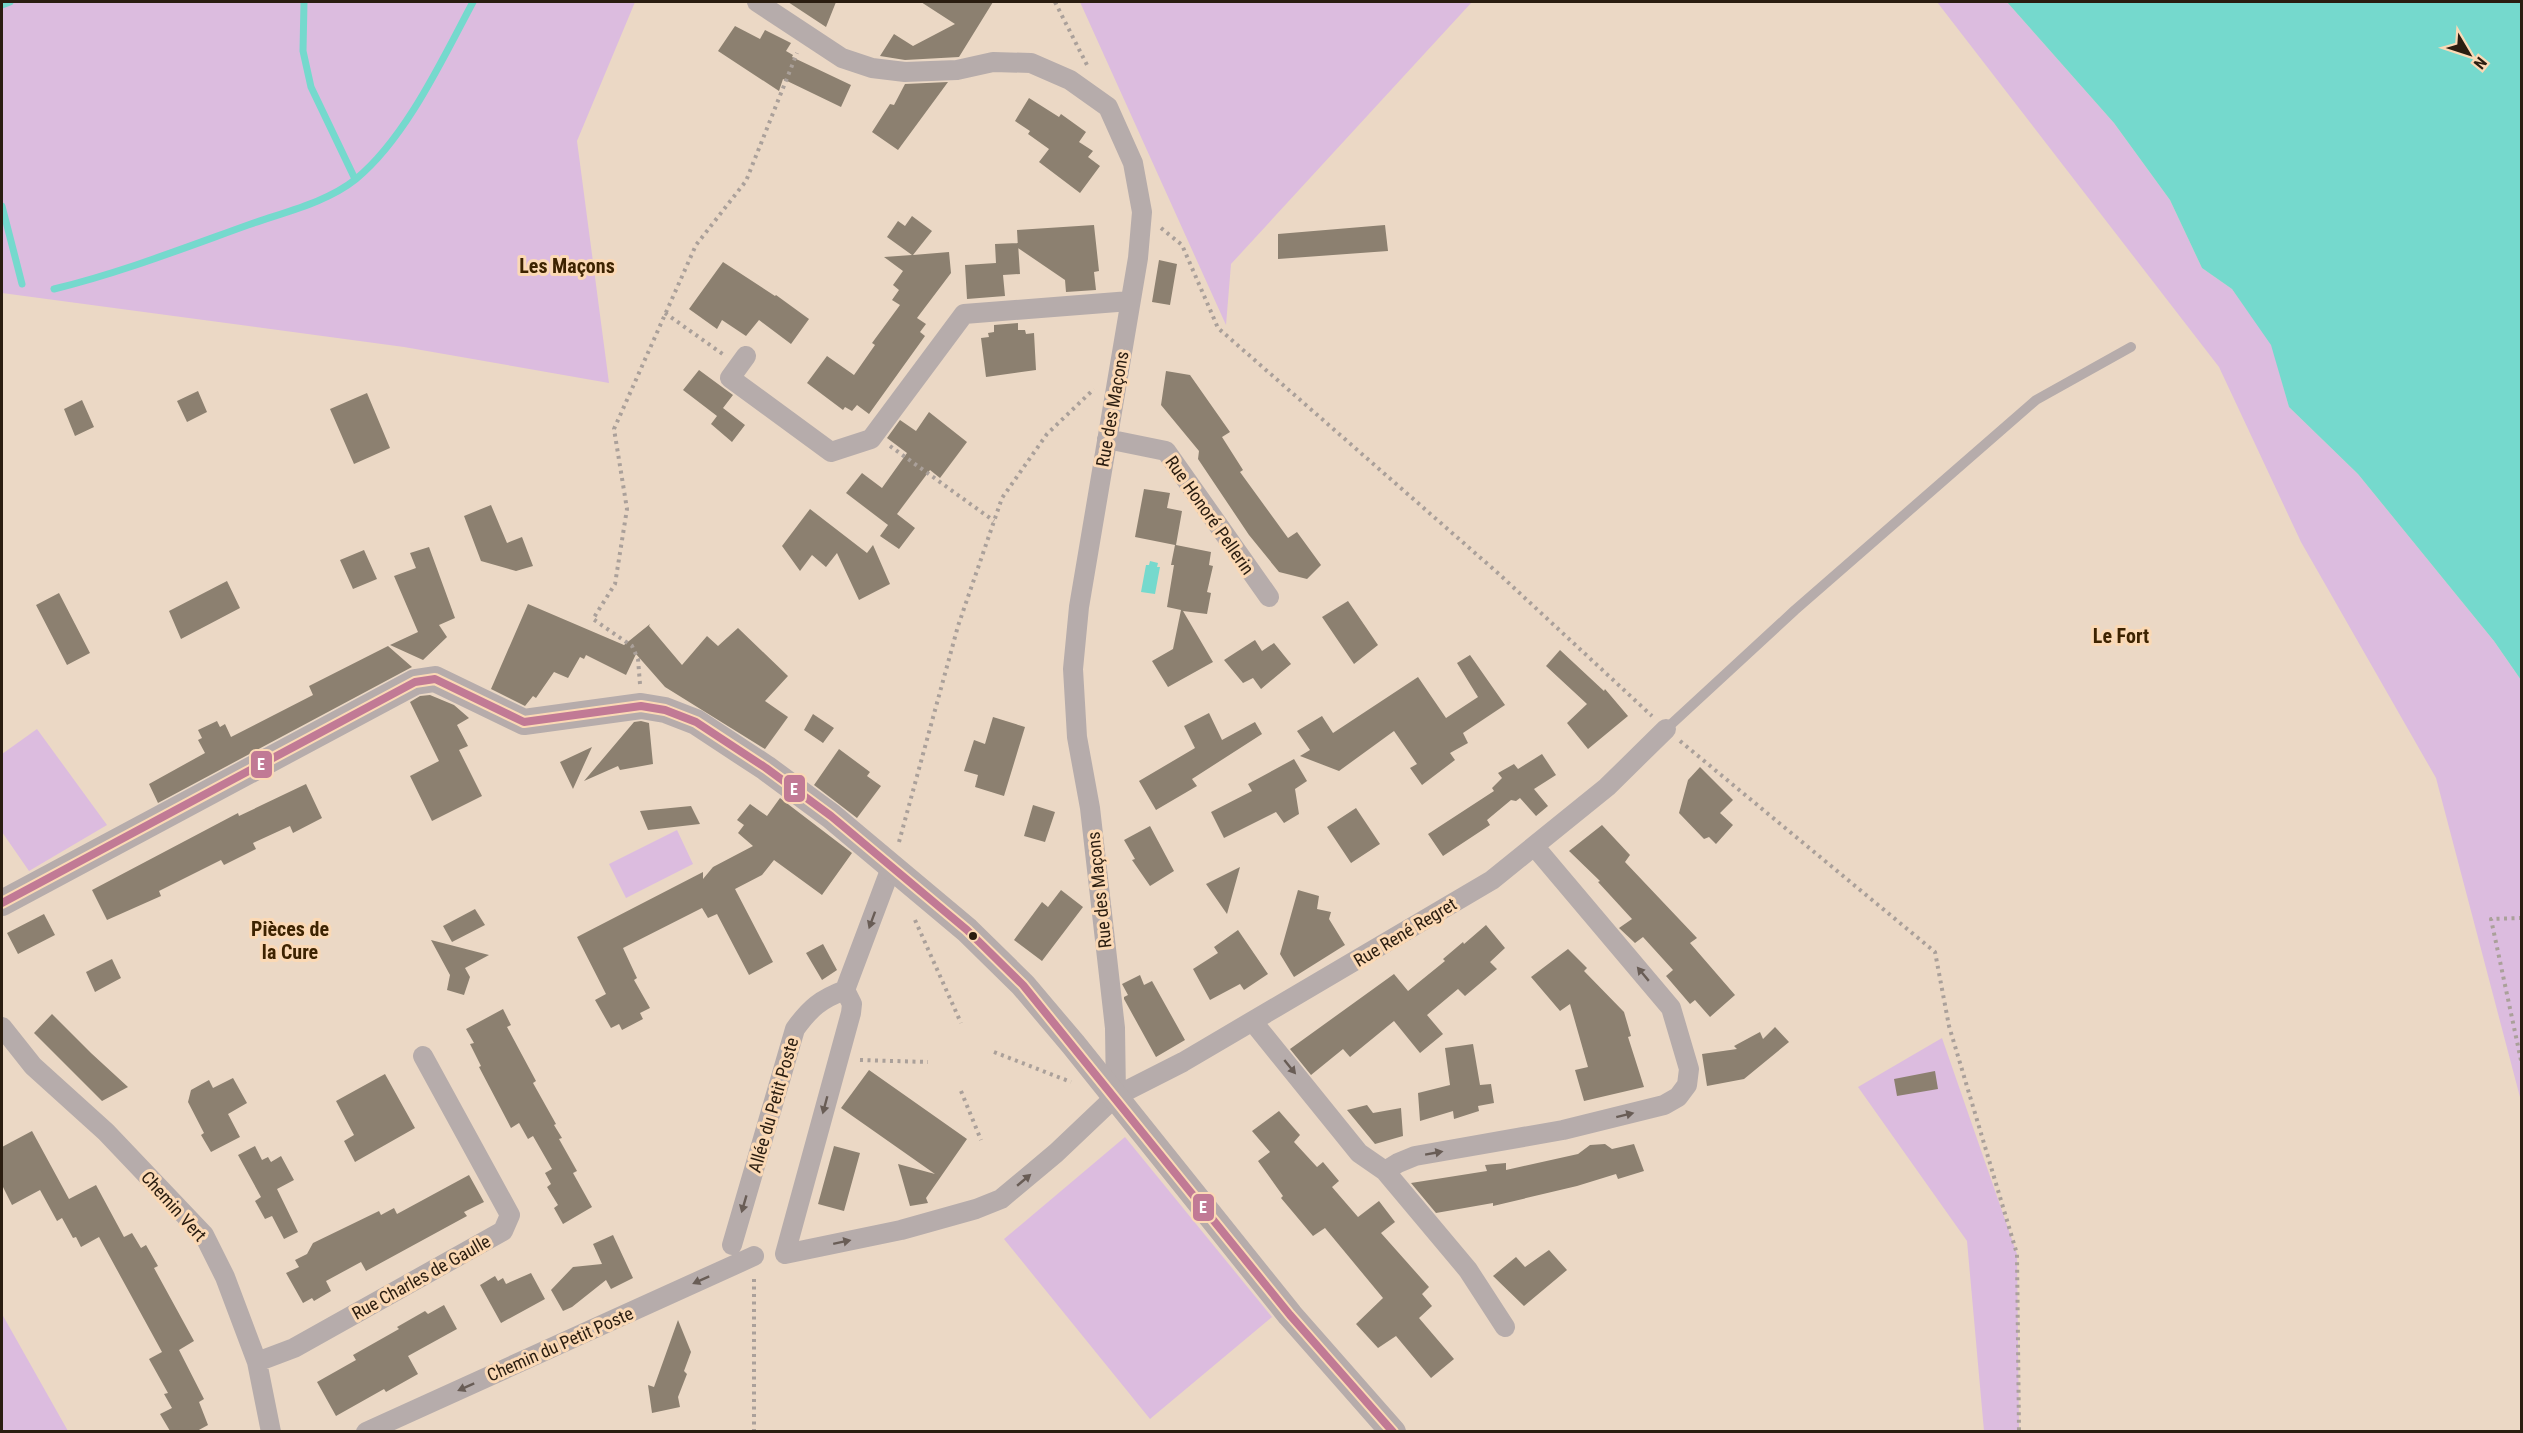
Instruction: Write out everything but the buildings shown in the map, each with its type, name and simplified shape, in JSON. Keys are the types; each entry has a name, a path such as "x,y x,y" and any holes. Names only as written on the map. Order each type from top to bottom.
{"street":[{"path":"757,2 842,58 883,69 905,72 957,70 993,62 1031,63 1070,80 1108,107"},
{"name":"Rue des Maçons","path":"1108,107 1133,163 1142,212 1120,364 1079,607 1073,669 1077,737 1093,831 1115,1028 1116,1096"},
{"path":"747,356 730,378 831,452 871,439 964,314 1130,301"},
{"name":"Rue Honoré Pellerin","path":"1107,439 1166,451 1269,597"},
{"path":"2,903 415,682 435,679 524,722 641,706 665,710 696,722 775,775 892,865 967,930 1023,985 1116,1096 1290,1315 1393,1431"},
{"name":"Rue René Regret","path":"1116,1096 1184,1062 1254,1022 1492,880 1607,787 1666,729"},
{"path":"1386,1171 1415,1156 1563,1130 1664,1105 1678,1097 1688,1085 1689,1068 1671,1008 1535,846"},
{"path":"892,865 845,990 852,1004 785,1254 901,1230 989,1205 1001,1199 1056,1154 1116,1096"},
{"name":"Allée du Petit Poste","path":"732,1245 795,1029 809,1009 829,996 845,990"},
{"path":"1254,1022 1359,1153 1386,1171 1468,1270 1504,1328"},
{"name":"Chemin Vert","path":"2,1027 33,1066 106,1132 204,1234 225,1277 257,1362 271,1431"},
{"name":"Rue Charles de Gaulle","path":"257,1362 294,1348 503,1231 510,1215 423,1056"},
{"name":"Chemin du Petit Poste","path":"366,1431 754,1256"}],"lane":[{"path":"1666,729 1795,610 2036,400 2131,346"}],"path":[{"path":"1055,2 1108,107"},
{"path":"641,706 638,659 632,646 593,619 615,584 627,509 614,429 696,245 746,181 804,35"},
{"path":"1142,212 1182,245 1218,328 1500,574 1666,729 1935,952 1949,1026 2018,1254 2019,1431"},
{"path":"892,865 958,626 1002,498 1047,434 1120,364"},
{"path":"874,435 994,521"},
{"path":"911,910 961,1023"},
{"path":"2522,918 2491,919 2522,1065"},
{"path":"994,1052 1079,1086"},
{"path":"838,1060 928,1062"},
{"path":"961,1090 981,1140"},
{"path":"754,1256 754,1431"}],"shaded area":[{"path":"2,2 635,2 577,141 609,383 404,347 2,293"},
{"path":"1080,2 1472,2 1231,264 1226,325"},
{"path":"1937,2 2007,2 2114,123 2170,200 2202,268 2232,289 2272,345 2289,407 2358,474 2494,641 2521,680 2521,1101 2436,778 2301,542 2219,367"},
{"path":"37,729 107,825 29,871 2,832 2,754"},
{"path":"677,830 693,864 626,898 609,864"},
{"path":"1942,1038 2017,1254 2019,1431 1984,1431 1967,1241 1858,1087"},
{"path":"1125,1137 1272,1317 1150,1419 1004,1239"},
{"path":"2,1314 68,1431 2,1431"}],"water":[{"path":"2007,2 2521,2 2521,680 2494,641 2358,474 2289,407 2271,345 2232,289 2202,268 2170,200 2114,123"},
{"path":"1150,561 1158,563 1157,567 1160,567 1155,594 1141,592 1146,565 1149,565"}],"waterway":[{"path":"2,5 10,2"},
{"path":"304,2 303,51 311,87 355,179"},
{"path":"54,289 152,260 304,206 332,194 356,179 374,162 407,120 436,72 473,2"},
{"path":"2,206 22,284"}],"transit line":[{"name":"E","path":"2,903 415,682 435,679 524,722 641,706 665,710 696,722 766,768 831,816 967,930 1023,985 1290,1315 1393,1432"}],"district":[{"name":"Les Maçons","path":"567,266"},
{"name":"Le Fort","path":"2121,636"},
{"name":"Pièces de la Cure","path":"290,940"}]}
